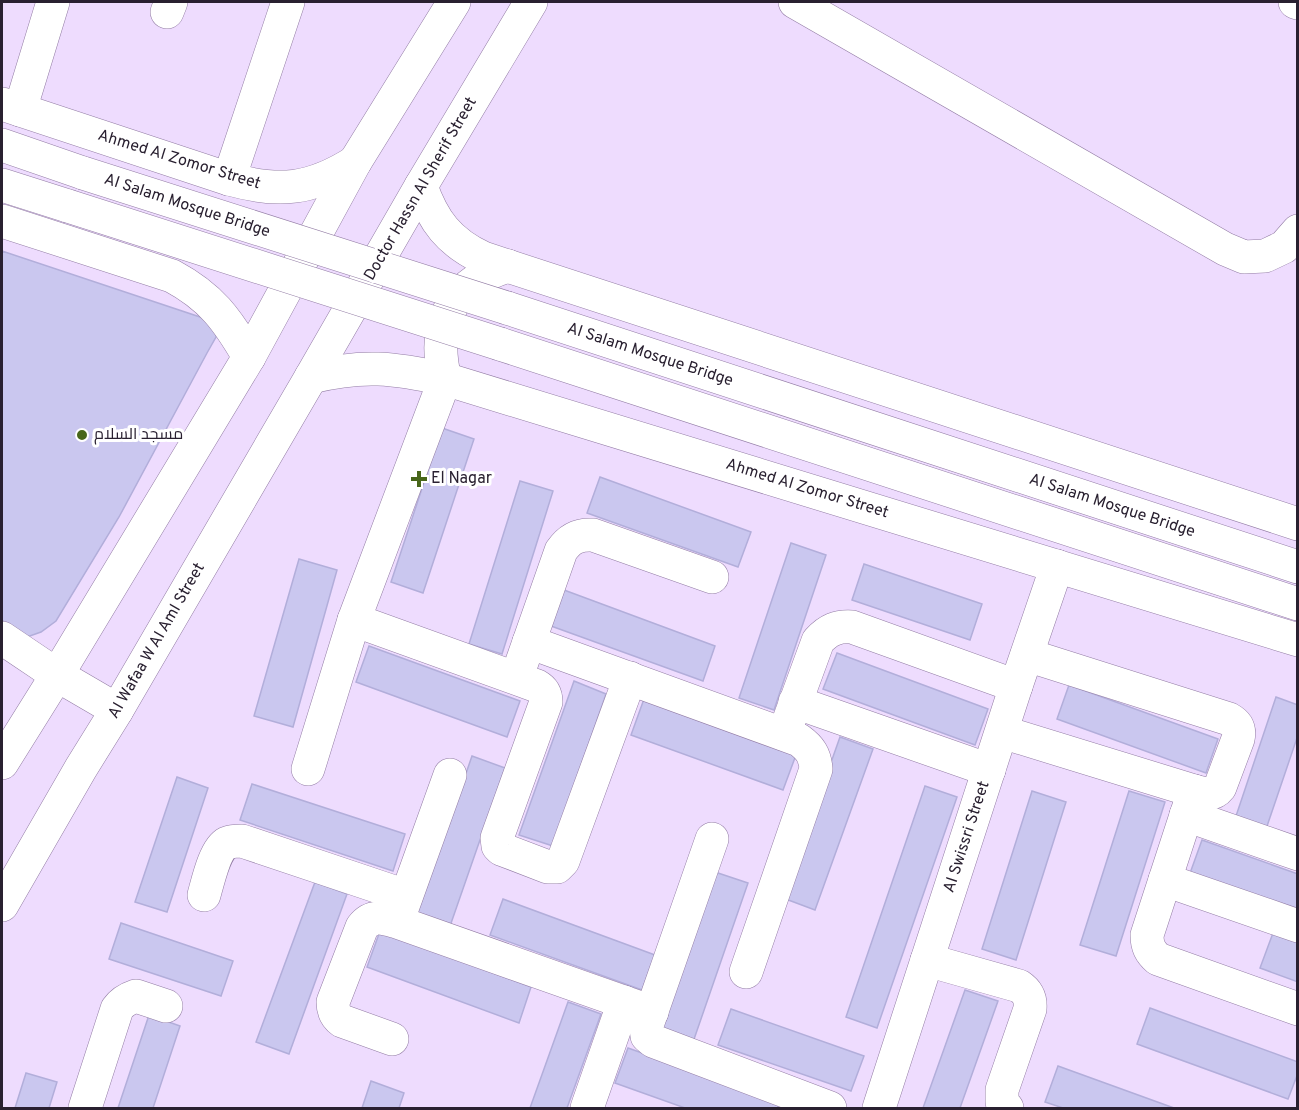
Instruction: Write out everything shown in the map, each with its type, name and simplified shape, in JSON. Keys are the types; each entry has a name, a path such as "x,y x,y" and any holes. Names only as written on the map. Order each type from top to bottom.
{"main road":[{"path":"11,107 53,2"},
{"path":"172,276 185,275 204,268 221,256 235,232 238,205 229,179 288,2"},
{"path":"2,763 249,357 355,162 454,2"},
{"name":"Doctor Hassn Al Sherif Street","path":"312,377 421,186 531,2"},
{"path":"795,2 1225,249 1244,257 1265,256 1284,247 1298,231"},
{"name":"Ahmed Al Zomor Street","path":"11,107 229,179 266,187 285,187 322,180 355,162"},
{"name":"Al Salam Mosque Bridge","path":"2,145 1298,567"},
{"path":"2,185 500,344 1298,604"},
{"path":"421,186 426,201 443,230 468,251 483,258 1298,524"},
{"path":"2,221 172,276 213,305 249,357"},
{"path":"308,769 354,620 445,379 440,346 447,315 466,288 479,278 508,266"},
{"name":"Ahmed Al Zomor Street","path":"312,377 361,368 412,372 445,379 1298,639"},
{"name":"Al Wafaa W Al Aml Street","path":"2,905 312,377"},
{"path":"516,678 561,551 574,537 583,534 593,535 712,577"},
{"name":"Al Swissri Street","path":"879,1108 1016,686 1058,566"},
{"path":"354,620 542,689 546,702 497,842 505,851 552,868 563,861 630,678"},
{"path":"784,734 818,641 824,634 843,626 852,627 1016,686"},
{"path":"2,638 57,675 117,710"},
{"path":"529,642 784,734 799,740 812,752 816,769 746,972"},
{"path":"1027,655 1235,722 1240,733 1220,787 1190,803 1147,935 1147,942 1158,959 1298,1009"},
{"path":"795,702 989,770"},
{"path":"1002,732 1190,803 1298,854"},
{"path":"392,1039 342,1021 337,1017 333,1002 362,927 371,919 383,918 401,909 450,775"},
{"path":"587,1108 638,1007 712,839"},
{"path":"204,895 218,851 228,842 242,841 638,1007 646,1032 653,1041 830,1108"},
{"path":"1165,880 1298,926"},
{"path":"927,960 1018,986 1029,996 1030,1009 1002,1090 1002,1102 1007,1108"},
{"path":"85,1108 120,1004 136,996 166,1006"}],"building":[{"name":"مسجد السلام","path":"2,251 203,318 216,330 216,337 119,517 56,621 41,632 27,637 13,631 2,620"},
{"path":"442,428 474,439 423,593 391,582"},
{"path":"600,477 751,532 738,567 587,513"},
{"path":"520,481 553,491 502,654 469,644"},
{"path":"791,543 826,555 774,710 739,698"},
{"path":"299,559 337,570 293,727 254,716"},
{"path":"864,564 982,604 970,640 852,600"},
{"path":"564,590 715,646 703,681 551,626"},
{"path":"369,646 520,701 507,737 356,682"},
{"path":"837,653 988,709 975,745 823,689"},
{"path":"574,681 606,694 553,846 519,835"},
{"path":"1069,685 1218,739 1206,773 1057,719"},
{"path":"1276,697 1298,705 1298,735 1265,832 1234,822"},
{"path":"644,699 796,755 783,790 631,735"},
{"path":"840,737 873,749 815,910 783,898"},
{"path":"472,756 505,768 449,929 416,917"},
{"path":"177,777 208,788 167,912 135,902"},
{"path":"252,784 405,834 393,871 240,820"},
{"path":"925,786 957,797 877,1028 846,1017"},
{"path":"1032,791 1066,802 1016,960 982,949"},
{"path":"1129,791 1165,802 1116,956 1080,945"},
{"path":"1202,840 1298,874 1298,915 1189,876"},
{"path":"715,872 748,883 692,1045 659,1033"},
{"path":"315,882 347,894 289,1054 256,1042"},
{"path":"503,899 655,955 642,990 490,935"},
{"path":"121,923 233,961 221,996 109,959"},
{"path":"380,931 531,987 519,1023 367,967"},
{"path":"1273,933 1298,941 1298,982 1260,968"},
{"path":"965,990 998,1001 960,1108 923,1108"},
{"path":"568,1002 601,1014 567,1108 530,1108"},
{"path":"1150,1008 1298,1062 1298,1073 1288,1099 1137,1044"},
{"path":"731,1009 864,1056 851,1091 718,1045"},
{"path":"149,1015 180,1026 153,1108 118,1108"},
{"path":"628,1048 780,1102 777,1108 685,1108 615,1083"},
{"path":"1058,1066 1174,1108 1063,1108 1045,1102"},
{"path":"26,1073 57,1082 49,1108 15,1108"},
{"path":"371,1081 404,1093 399,1108 362,1108"}],"place":[{"name":"مسجد السلام","path":"82,435"},
{"name":"El Nagar","path":"419,479"}]}
